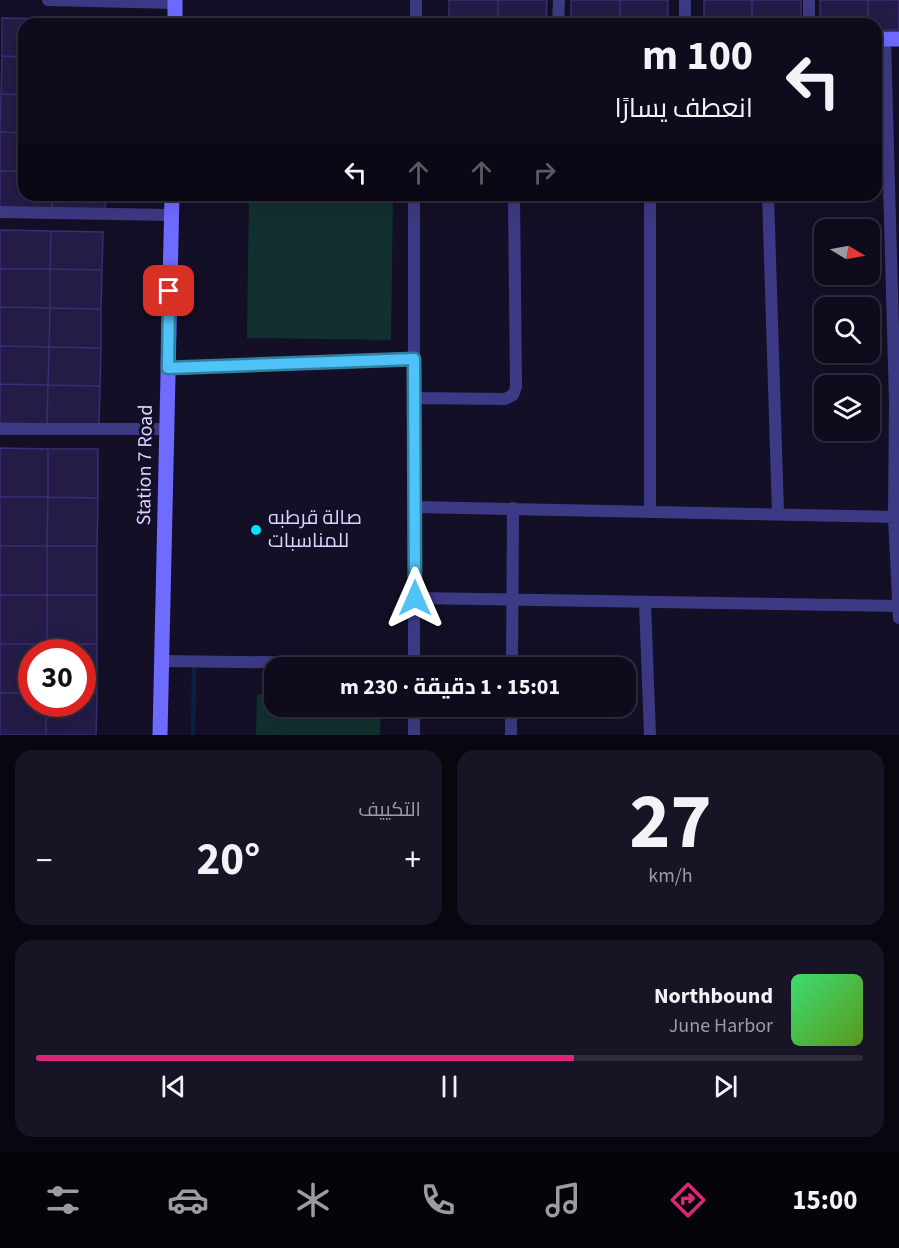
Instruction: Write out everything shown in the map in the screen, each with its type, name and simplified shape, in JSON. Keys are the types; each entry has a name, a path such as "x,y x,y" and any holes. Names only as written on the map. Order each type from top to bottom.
{"street":[{"path":"48,0 175,2 175,18"},
{"path":"416,0 416,18"},
{"path":"558,18 559,0"},
{"path":"685,0 685,18"},
{"path":"809,0 809,18"},
{"path":"415,598 899,610 895,272 882,180 887,39"},
{"name":"Station 7 Road","path":"160,735 172,201"},
{"path":"414,201 414,657"},
{"path":"414,398 505,399 513,395 516,387 514,201"},
{"path":"650,201 650,511"},
{"path":"768,201 778,513"},
{"path":"0,212 171,215"},
{"path":"168,368 414,359"},
{"path":"0,429 167,429"},
{"path":"415,507 897,517"},
{"path":"512,657 513,508"},
{"path":"645,603 650,735"},
{"path":"161,661 264,663"},
{"path":"414,717 414,735"},
{"path":"511,717 511,735"}],"green space":[{"path":"249,201 393,201 391,340 247,338"},
{"path":"257,694 264,694 264,717 381,717 380,735 256,735"}],"building":[{"path":"449,0 498,0 498,18 449,18"},
{"path":"498,0 547,0 546,18 498,18"},
{"path":"571,0 620,0 620,18 571,18"},
{"path":"620,0 668,0 668,18 620,18"},
{"path":"704,0 752,0 752,18 704,18"},
{"path":"752,0 801,0 801,18 752,18"},
{"path":"820,0 868,0 868,18 820,18"},
{"path":"868,0 899,0 899,30 882,30 882,18 868,18"},
{"path":"2,18 18,18 18,57 2,56"},
{"path":"2,56 18,57 18,95 1,94"},
{"path":"1,94 18,95 18,133 0,132"},
{"path":"0,132 18,133 18,171 0,171"},
{"path":"0,171 18,171 18,201 52,201 52,210 0,209"},
{"path":"52,201 106,201 105,211 52,210"},
{"path":"0,230 51,231 50,269 0,269"},
{"path":"51,231 103,232 102,270 50,269"},
{"path":"0,269 50,269 50,308 0,307"},
{"path":"50,269 102,270 101,309 50,308"},
{"path":"0,307 50,308 49,347 0,346"},
{"path":"50,308 101,309 101,348 49,347"},
{"path":"0,346 49,347 48,385 0,384"},
{"path":"49,347 101,348 100,386 48,385"},
{"path":"0,384 48,385 47,424 0,423"},
{"path":"48,385 100,386 99,425 47,424"},
{"path":"0,448 48,449 48,497 0,497"},
{"path":"48,449 98,449 98,498 48,497"},
{"path":"0,497 48,497 47,546 0,546"},
{"path":"48,497 98,498 97,546 47,546"},
{"path":"0,546 47,546 47,595 0,595"},
{"path":"47,546 97,546 97,595 47,595"},
{"path":"0,595 47,595 47,639 18,639 18,644 0,644"},
{"path":"47,595 97,595 97,644 96,639 47,639"},
{"path":"0,644 18,644 18,693 0,693"},
{"path":"96,644 97,644 96,693"},
{"path":"0,693 18,693 18,717 46,717 46,735 0,735"},
{"path":"97,693 96,735 46,735 46,717 96,717"}],"waterway":[{"path":"193,735 194,667"}],"place":[{"name":"صالة قرطبه للمناسبات","path":"256,530"}],"route":[{"path":"169,291 168,368 414,359 415,598"}]}
